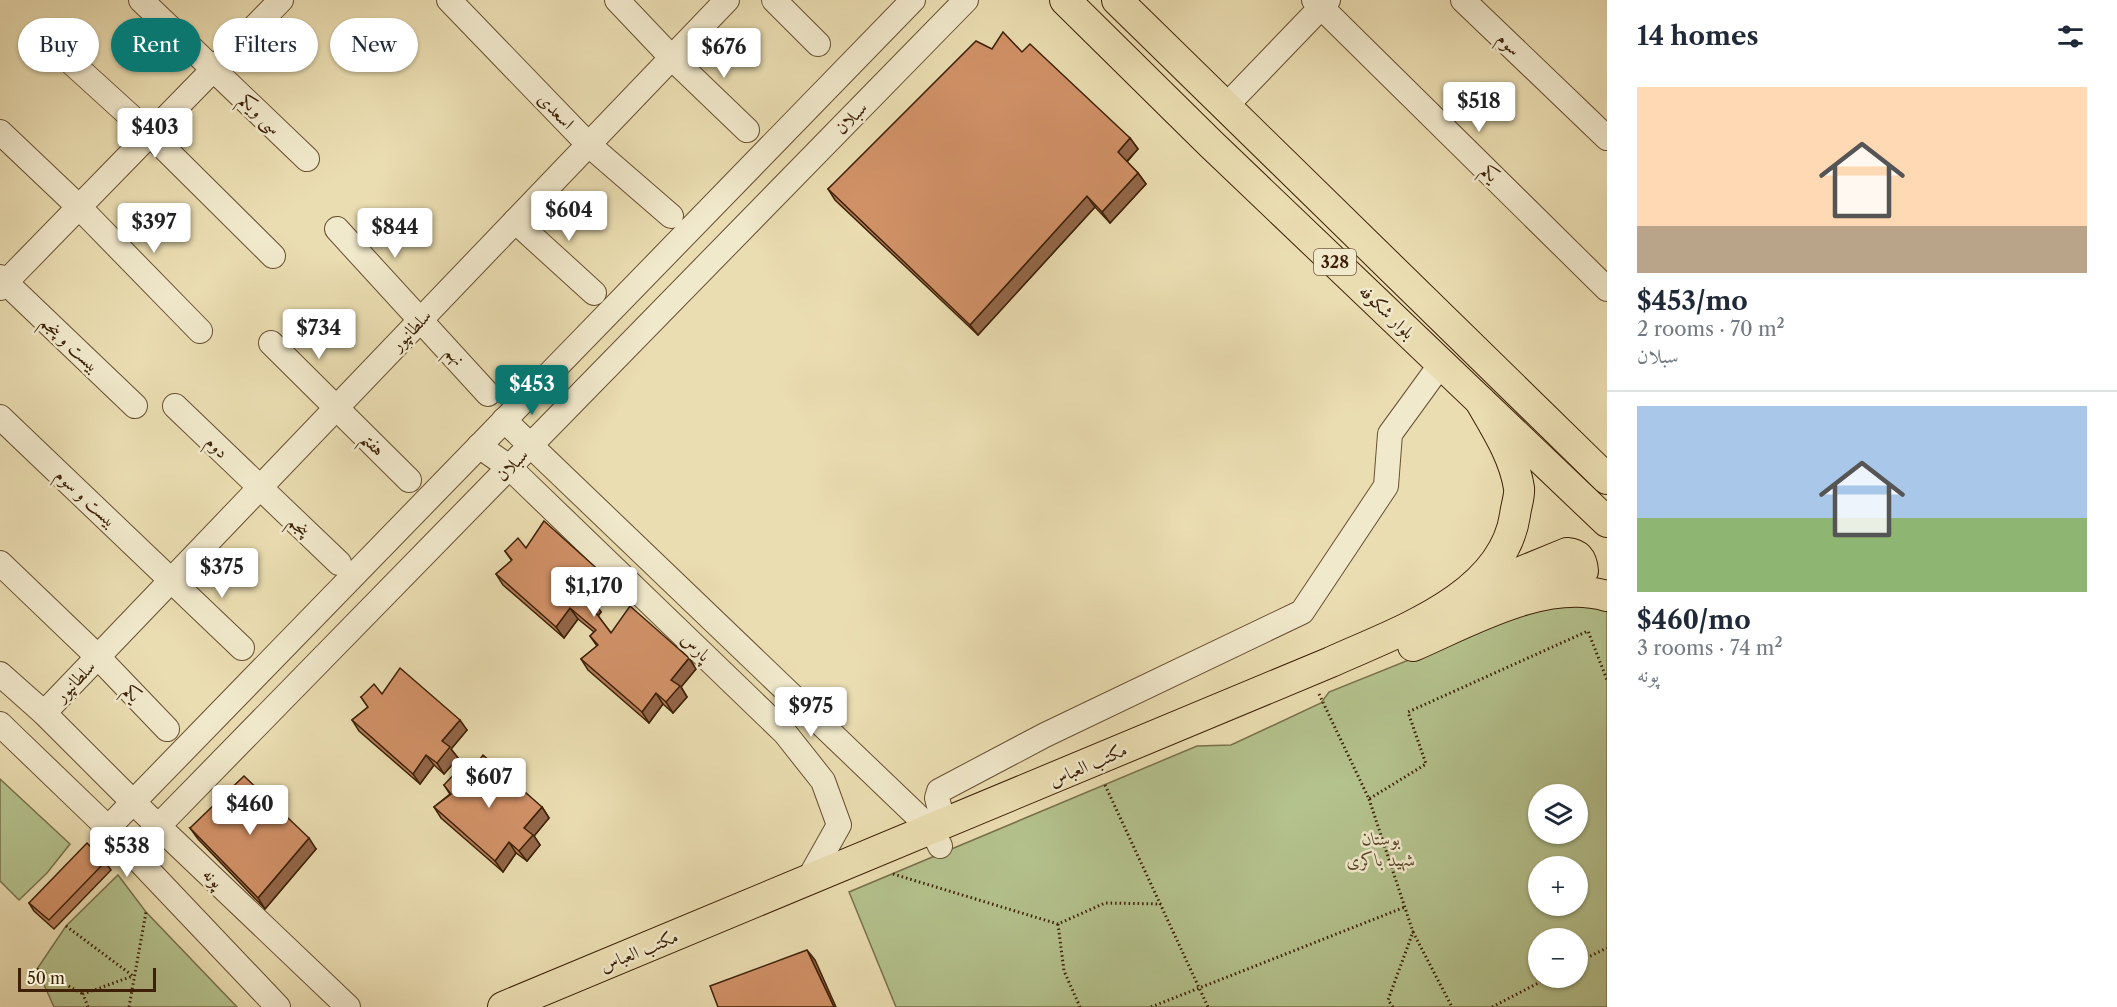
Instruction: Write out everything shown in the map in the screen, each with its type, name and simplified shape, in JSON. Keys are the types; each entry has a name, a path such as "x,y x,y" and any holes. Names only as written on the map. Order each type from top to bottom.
{"main road":[{"name":"بلوار شکوفه","path":"1065,0 1209,143 1607,522"},
{"name":"بلوار شکوفه","path":"1117,0 1607,479"},
{"name":"مکتب العباس","path":"555,1007 1436,614 1461,597 1494,562 1513,530 1519,489 1500,435 1480,400"},
{"path":"1461,597 1567,553 1575,554 1582,561 1584,571 1576,580 1542,594"},
{"name":"مکتب العباس","path":"519,1004 807,882 939,834 1316,687 1473,620 1542,594 1591,592 1607,596"}],"street":[{"name":"سی ویکم","path":"141,0 213,68"},
{"path":"263,18 280,0"},
{"name":"اسعدی","path":"449,0 589,145 671,216"},
{"path":"618,0 672,58 747,130"},
{"name":"سلطانپور","path":"45,713 727,0"},
{"path":"774,0 818,44"},
{"name":"سبلان","path":"108,828 913,0"},
{"name":"سبلان","path":"132,853 966,0"},
{"name":"سوم","path":"1463,0 1607,138"},
{"path":"1226,106 1321,2"},
{"name":"یکم","path":"1321,2 1607,289"},
{"path":"2,283 213,70"},
{"path":"82,72 150,134 273,256"},
{"name":"سی ویکم","path":"217,72 307,159"},
{"path":"0,132 79,207 200,331"},
{"path":"515,221 594,293"},
{"name":"نهم","path":"337,229 422,319 488,394"},
{"name":"بیست و پنجم","path":"2,283 135,405"},
{"name":"هفتم","path":"271,343 409,480"},
{"path":"939,834 939,791 1045,735 1302,612 1386,486 1390,434 1441,364"},
{"name":"دوم","path":"175,406 259,488"},
{"name":"بیست و سوم","path":"0,417 172,580"},
{"name":"پارس","path":"504,420 532,444 808,712 939,834"},
{"name":"پارس","path":"479,446 510,467 785,732 823,781 839,825 807,882"},
{"name":"پنجم","path":"259,488 339,563"},
{"name":"یکم","path":"0,563 98,657 167,729"},
{"path":"172,580 242,648"},
{"name":"پونه","path":"0,674 45,713 133,802 348,1007"},
{"path":"785,732 808,712"},
{"path":"0,724 108,828 278,1007"}],"path":[{"path":"1369,800 1426,764 1408,712 1588,631 1607,680"},
{"path":"1316,687 1369,800 1413,932 1452,1007"},
{"path":"1105,785 1208,1007"},
{"path":"893,874 1058,924 1105,903 1161,904"},
{"path":"1151,1007 1404,907"},
{"path":"129,1007 146,912"},
{"path":"1058,924 1064,971 1080,1007"},
{"path":"66,926 134,976"},
{"path":"1393,1007 1388,1000 1413,932"},
{"path":"1588,958 1607,948"},
{"path":"37,969 83,994 88,1007"},
{"path":"83,994 134,976"},
{"path":"1492,1007 1529,988"}],"green space":[{"name":"بوستان شهید باکری","path":"1607,604 1607,1007 896,1007 849,892 1197,746 1231,745 1321,703 1329,692 1543,606"},
{"path":"0,779 70,844 47,873 19,900 0,881"},
{"path":"118,875 146,912 237,1007 54,1007 37,969 66,926"}],"building":[{"path":"1003,32 1022,52 1030,44 1130,138 1118,152 1138,173 1102,212 1087,196 970,325 828,189 976,41 992,49"},
{"path":"544,521 603,574 585,595 594,601 590,605 611,633 630,606 689,658 671,680 680,686 666,702 656,693 642,712 581,659 598,645 590,636 596,630 570,608 556,627 496,574 512,560 505,551 518,538 526,548"},
{"path":"400,668 460,720 442,741 450,747 437,763 426,755 413,774 352,720 368,707 361,697 374,684 382,694"},
{"path":"483,755 542,807 524,828 533,835 519,851 509,842 495,861 434,807 451,794 444,785 457,771 464,781"},
{"path":"244,776 309,838 258,898 190,828"},
{"path":"87,843 105,862 49,920 29,903"},
{"path":"807,950 834,1007 718,1007 710,986"}]}
